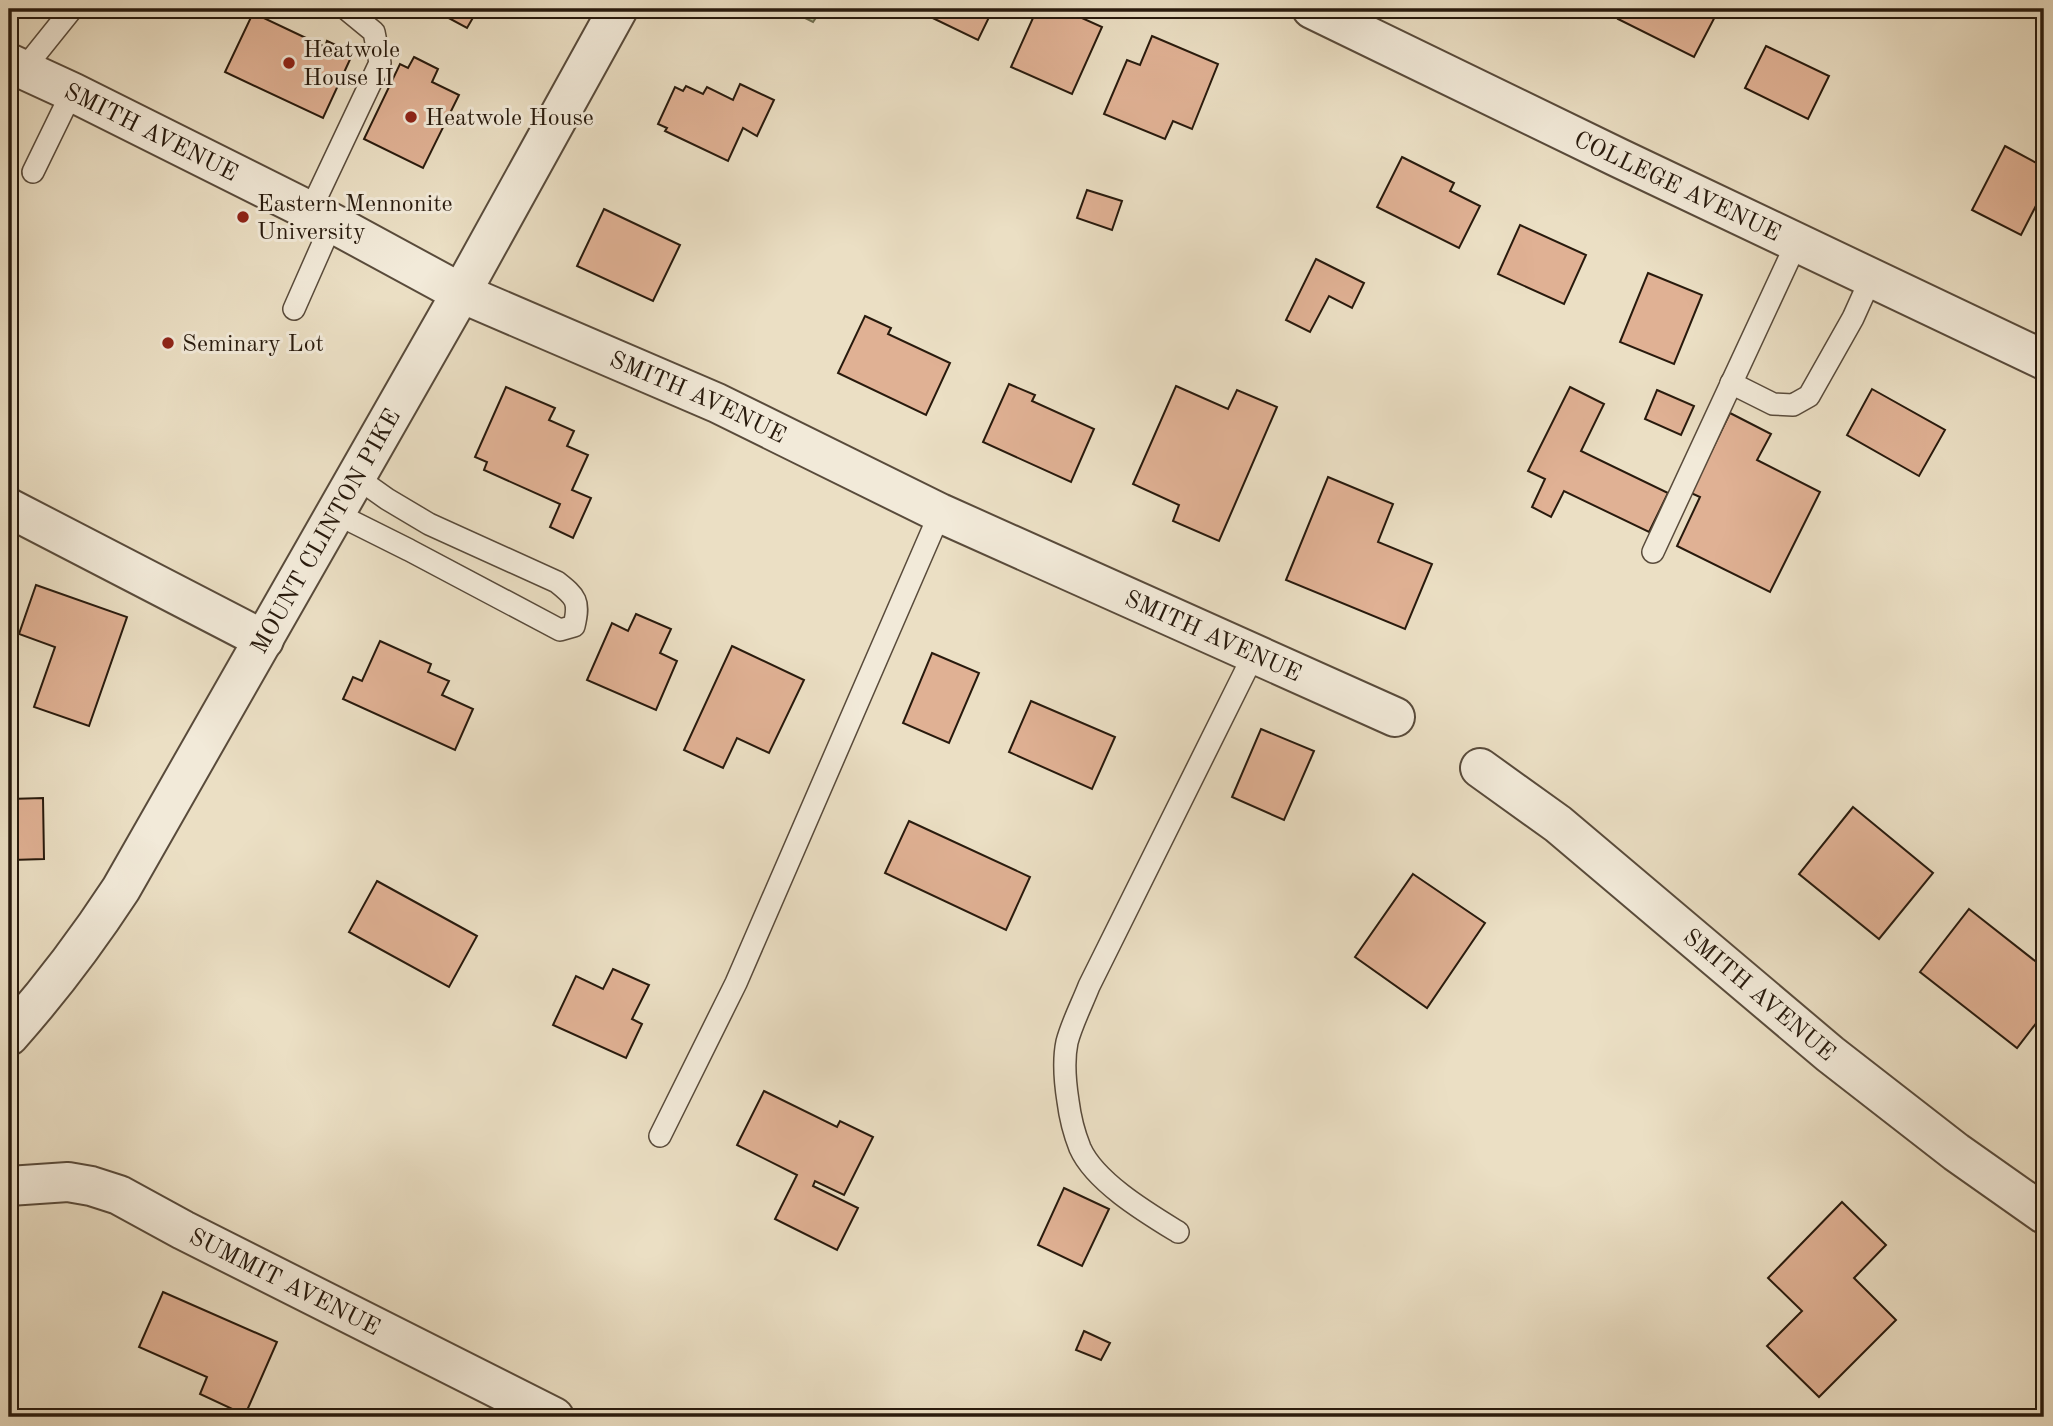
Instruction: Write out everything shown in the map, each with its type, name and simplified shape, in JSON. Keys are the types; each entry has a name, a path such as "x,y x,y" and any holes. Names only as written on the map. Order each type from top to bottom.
{"street":[{"name":"MOUNT CLINTON PIKE","path":"9,1036 59,977 121,889 461,293 618,9"},
{"name":"COLLEGE AVENUE","path":"1312,9 2044,360"},
{"name":"SMITH AVENUE","path":"16,66 321,217 461,293 717,403 940,513 1395,717"},
{"path":"9,508 264,640"},
{"name":"SMITH AVENUE","path":"1480,768 1558,824 1830,1054 1956,1152 2044,1214"},
{"name":"SUMMIT AVENUE","path":"9,1186 68,1182 119,1195 195,1237 554,1417"}],"lane":[{"path":"16,66 72,9"},
{"path":"294,309 321,217 380,63 374,32 346,9"},
{"path":"33,172 72,92"},
{"path":"1653,552 1797,242"},
{"path":"1731,383 1773,404 1793,405 1809,396 1853,318 1871,278"},
{"path":"335,513 480,587 538,620 560,630 574,626 577,611 573,595 557,582 429,524 356,477"},
{"path":"660,1136 736,984 940,513"},
{"path":"1178,1232 1128,1200 1106,1181 1085,1157 1070,1113 1065,1060 1071,1030 1089,986 1254,654"}],"green space":[{"path":"787,9 822,9 813,22"}],"building":[{"path":"432,9 478,9 467,28"},
{"path":"914,9 993,9 978,40"},
{"path":"1037,9 1062,9 1102,27 1072,94 1011,67"},
{"path":"1623,9 1719,9 1694,57 1618,19"},
{"name":"Heatwole House II","path":"253,13 325,47 327,41 353,53 323,118 225,72"},
{"path":"1152,36 1218,64 1192,129 1173,121 1165,139 1104,114 1127,60 1140,65"},
{"path":"1766,46 1829,76 1808,119 1745,88"},
{"name":"Heatwole House","path":"414,57 438,69 432,82 459,95 423,168 364,139 400,64 408,68"},
{"path":"740,84 774,100 757,136 743,128 728,161 665,131 667,128 658,124 675,87 683,91 686,86 703,94 707,87 733,100"},
{"path":"2005,146 2044,167 2044,190 2021,235 1972,210"},
{"path":"1402,157 1454,183 1450,191 1480,206 1459,248 1377,207"},
{"path":"1087,190 1122,201 1112,230 1077,218"},
{"path":"604,209 680,245 653,301 577,266"},
{"path":"1520,225 1586,255 1564,304 1498,274"},
{"path":"1316,259 1364,283 1352,308 1329,296 1310,332 1286,320"},
{"path":"1648,273 1702,295 1674,364 1620,342"},
{"path":"865,316 891,328 888,334 950,363 926,415 838,373"},
{"path":"1009,384 1035,395 1032,401 1094,429 1071,482 983,442"},
{"path":"1176,386 1228,409 1237,390 1277,407 1219,541 1173,521 1179,505 1133,484"},
{"path":"506,387 555,408 549,420 574,431 567,446 588,455 572,490 591,498 573,538 550,527 560,504 484,470 487,462 475,457"},
{"path":"1570,387 1604,404 1581,451 1668,493 1649,532 1564,491 1551,517 1532,507 1545,479 1528,471"},
{"path":"1872,389 1945,430 1919,476 1847,435"},
{"path":"1657,390 1694,406 1681,435 1645,419"},
{"path":"1730,413 1771,434 1757,460 1820,492 1770,592 1677,546 1700,497 1691,493"},
{"path":"1328,477 1393,504 1378,542 1432,564 1405,629 1286,580"},
{"path":"36,585 127,617 89,726 34,707 55,647 19,634"},
{"path":"636,614 671,629 660,653 677,661 656,710 587,680 612,623 628,631"},
{"path":"380,641 431,664 428,672 449,681 442,695 473,709 455,750 343,699 353,677 362,681"},
{"path":"732,646 804,680 769,753 737,738 723,768 684,750"},
{"path":"932,653 979,673 949,743 903,723"},
{"path":"1031,701 1115,737 1092,789 1009,752"},
{"path":"1261,729 1314,751 1284,820 1232,797"},
{"path":"43,798 44,859 12,860 9,799"},
{"path":"1853,807 1933,873 1879,939 1799,874"},
{"path":"909,821 1030,877 1006,930 885,873"},
{"path":"1413,874 1485,923 1427,1008 1355,957"},
{"path":"377,881 477,936 449,987 349,932"},
{"path":"1969,909 2044,968 2044,1013 2017,1048 1920,972"},
{"path":"613,969 649,985 632,1019 642,1024 626,1058 553,1025 576,976 603,989"},
{"path":"764,1091 837,1127 840,1121 873,1137 844,1195 815,1181 813,1186 858,1208 837,1250 775,1219 797,1175 737,1145"},
{"path":"1064,1188 1109,1209 1082,1266 1038,1245"},
{"path":"1842,1202 1886,1245 1854,1278 1896,1320 1819,1397 1767,1346 1802,1311 1768,1278"},
{"path":"163,1292 277,1342 245,1415 200,1394 207,1377 139,1347"},
{"path":"1084,1331 1110,1343 1101,1360 1076,1350"}],"place":[{"name":"Heatwole House II","path":"289,63"},
{"name":"Heatwole House","path":"411,117"},
{"name":"Eastern Mennonite University","path":"243,217"},
{"name":"Seminary Lot","path":"168,343"}]}
